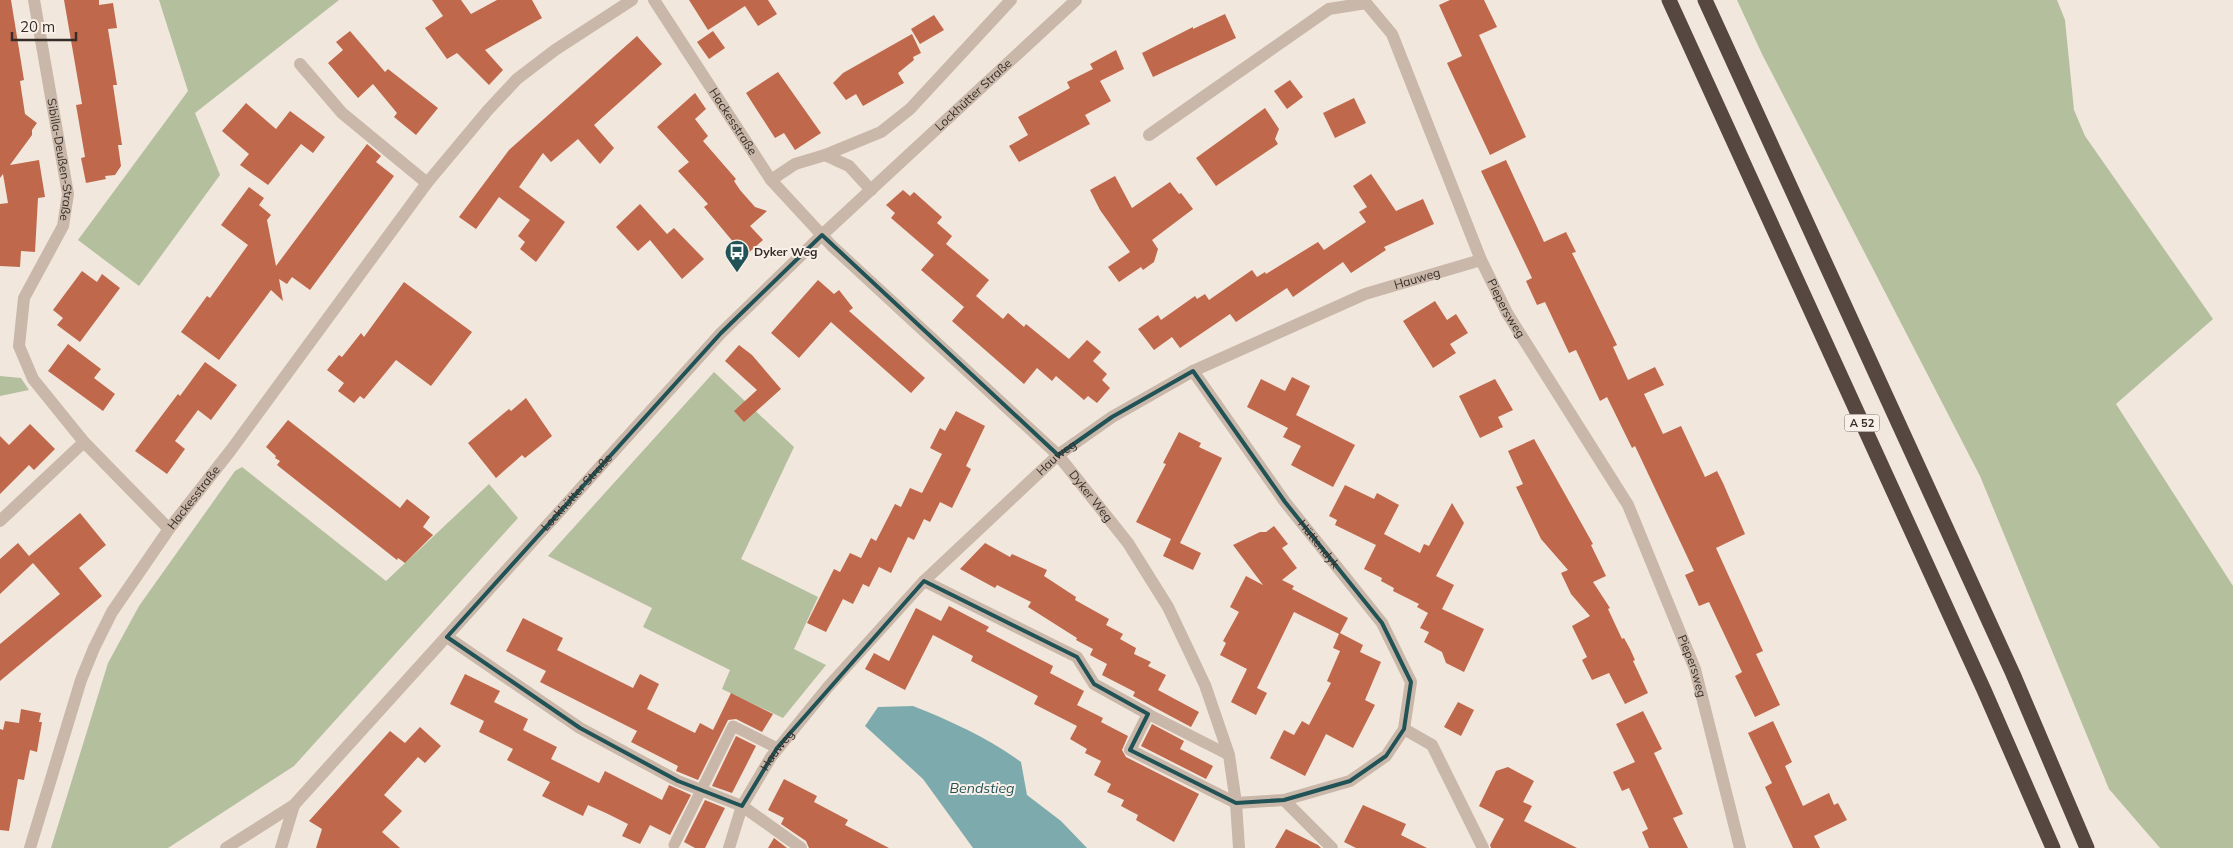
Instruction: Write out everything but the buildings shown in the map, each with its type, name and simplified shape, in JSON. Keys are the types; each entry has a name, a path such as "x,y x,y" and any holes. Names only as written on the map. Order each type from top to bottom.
{"highway":[{"name":"A 52","path":"1669,0 1984,690 2053,848"},
{"name":"A 52","path":"1705,0 2012,674 2088,848"}],"street":[{"name":"Sibilla-Deußen-Straße","path":"34,0 68,194 62,226 24,298 19,346 33,379 84,442 169,529"},
{"name":"Hackesstraße","path":"30,848 81,680 94,648 112,612 169,529 231,450 427,183 488,110 516,79 555,50 632,0"},
{"name":"Hackesstraße","path":"654,0 771,180 822,235"},
{"path":"771,180 794,164 825,155 881,132 910,109 1011,0"},
{"name":"Lockhütter Straße","path":"226,848 294,805 721,333 822,235 1076,0"},
{"name":"Piepersweg","path":"1149,135 1329,9 1366,4 1392,34 1481,260 1507,313 1628,505 1695,669 1740,848"},
{"path":"300,64 342,113 427,183"},
{"path":"825,155 849,166 871,190"},
{"name":"Dyker Weg","path":"822,235 1058,455 1128,543 1168,607 1205,685 1229,755 1236,803 1239,848"},
{"name":"Hauweg","path":"729,848 742,806 777,748 828,687 924,581 1058,455 1112,417 1193,371 1365,294 1481,260"},
{"name":"Hüttendyk","path":"1193,371 1285,502 1382,623 1411,682 1404,729 1386,756 1350,781 1284,800 1236,803"},
{"path":"0,521 84,442"},
{"path":"924,581 1077,657 1094,684 1148,714 1130,750 1236,803"},
{"path":"447,637 580,728 701,792 742,806 801,848"},
{"path":"1404,729 1432,745 1483,848"},
{"path":"1284,800 1332,848"},
{"name":"Lockhütter Straße","path":"280,848 294,805"}],"lane":[{"path":"1148,714 1229,755"},
{"path":"674,844 733,726 777,748"}],"highlighted area":[{"path":"822,235 1058,455 1112,417 1193,371 1285,502 1382,623 1411,682 1404,729 1386,756 1350,781 1284,800 1236,803 1130,750 1148,714 1094,684 1077,657 924,581 777,748 742,806 678,781 580,728 447,637 721,333"}],"green space":[{"path":"159,0 339,0 195,113 220,175 139,286 78,240 188,91"},
{"path":"1737,0 2057,0 2065,20 2074,110 2085,136 2213,319 2116,404 2233,586 2233,848 2160,848 2109,789 1980,476 1762,54"},
{"path":"714,372 794,447 741,559 818,597 794,649 826,665 783,718 722,689 730,670 643,627 652,608 548,556"},
{"path":"0,376 21,378 29,390 0,396"},
{"path":"242,467 386,581 489,484 518,518 294,766 168,848 51,848 108,663 139,606 235,471"}],"water":[{"name":"Bendstieg","path":"913,706 996,745 1021,762 1027,795 1061,821 1087,848 973,848 923,779 865,726 878,707"}],"place":[{"name":"Dyker Weg","path":"737,273"}]}
